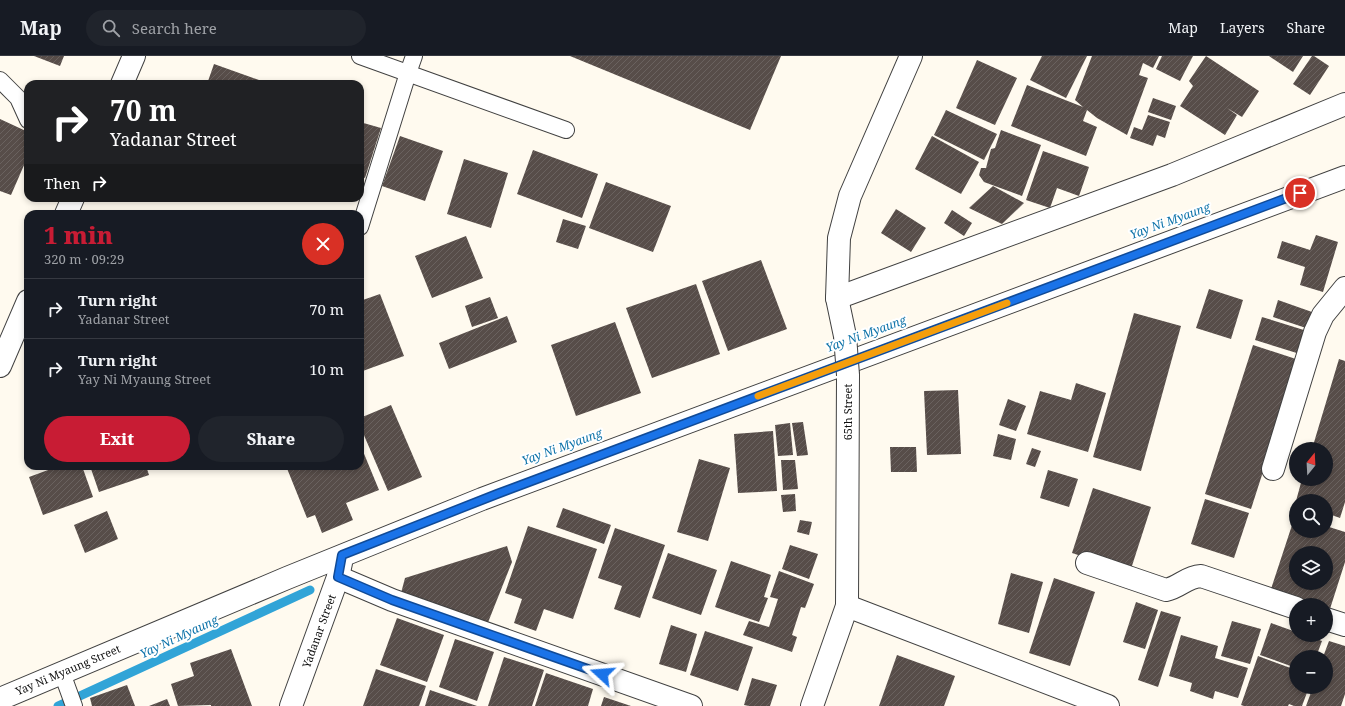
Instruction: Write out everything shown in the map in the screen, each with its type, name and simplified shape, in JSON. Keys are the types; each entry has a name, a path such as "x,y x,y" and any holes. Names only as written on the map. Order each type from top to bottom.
{"street":[{"path":"124,80 134,56"},
{"name":"65th Street","path":"812,706 847,606 848,375 845,336 837,298 839,238 850,196 911,56"},
{"path":"837,298 1172,175 1345,104"},
{"name":"Yay Ni Myaung Street","path":"0,699 342,555 497,494 1345,177"},
{"path":"1273,469 1315,332 1323,315 1345,288"},
{"path":"0,366 24,310"},
{"name":"Yadanar Street","path":"291,706 338,577 342,555"},
{"path":"1087,562 1166,590 1173,588 1193,577 1201,576 1289,606"},
{"path":"338,577 392,600 691,706"},
{"path":"847,606 1108,706"},
{"path":"1333,621 1345,625"}],"lane":[{"path":"360,56 566,130"},
{"path":"364,214 414,56"},
{"path":"0,80 18,98 24,111"},
{"path":"62,673 74,706"}],"building":[{"path":"34,56 64,56 60,66"},
{"path":"570,56 781,56 750,130"},
{"path":"1042,56 1087,56 1066,98 1030,80"},
{"path":"1092,56 1159,56 1153,68 1143,63 1139,75 1148,78 1127,135 1097,118 1087,110 1083,121 1097,127 1086,156 1011,126 1027,85 1083,107 1075,100"},
{"path":"1162,56 1193,56 1180,81 1156,69"},
{"path":"1206,56 1259,91 1242,117 1227,108 1237,115 1225,135 1180,106 1193,86 1189,81"},
{"path":"1269,56 1303,56 1293,72"},
{"path":"1312,56 1329,66 1310,95 1293,84"},
{"path":"977,60 1017,78 995,125 956,108"},
{"path":"214,64 259,80 208,80"},
{"path":"1153,98 1176,106 1171,120 1148,112"},
{"path":"946,110 997,134 984,160 934,135"},
{"path":"1148,115 1170,122 1165,138 1157,135 1153,146 1130,138 1134,127 1142,130"},
{"path":"0,119 24,130 24,165 11,195 0,191"},
{"path":"364,123 381,128 364,178"},
{"path":"1001,130 1041,145 1022,196 984,182 979,175 981,168 986,168 991,149 995,148"},
{"path":"400,136 443,151 425,201 382,186"},
{"path":"932,136 979,162 961,194 915,169"},
{"path":"533,150 598,174 582,218 517,194"},
{"path":"1043,151 1089,167 1079,196 1057,188 1050,208 1026,200"},
{"path":"464,159 508,173 491,228 447,214"},
{"path":"606,182 671,206 653,252 589,228"},
{"path":"993,186 1024,203 1002,224 969,208"},
{"path":"896,209 926,228 911,252 881,233"},
{"path":"952,210 972,223 964,236 944,223"},
{"path":"563,219 586,226 578,249 556,242"},
{"path":"1316,235 1338,242 1323,292 1300,285 1305,267 1277,258 1282,241 1310,250"},
{"path":"466,236 483,278 432,298 415,256"},
{"path":"761,260 787,329 728,351 702,281"},
{"path":"696,284 720,354 652,378 626,308"},
{"path":"1209,289 1243,300 1231,339 1196,328"},
{"path":"380,294 404,356 364,371 364,300"},
{"path":"490,297 498,318 472,327 465,306"},
{"path":"1278,300 1312,312 1306,328 1273,317"},
{"path":"1134,313 1181,326 1141,471 1093,457"},
{"path":"507,316 517,342 449,369 439,343"},
{"path":"1262,317 1307,331 1300,354 1255,340"},
{"path":"615,322 641,393 576,416 551,345"},
{"path":"1253,345 1299,360 1251,509 1205,494"},
{"path":"1339,359 1345,361 1345,502 1340,518 1333,516 1333,494 1298,494 1300,486 1333,486 1333,442 1314,442"},
{"path":"1076,383 1106,393 1088,452 1027,434 1040,391 1071,400"},
{"path":"958,390 961,454 927,455 924,391"},
{"path":"1008,399 1026,406 1016,431 999,425"},
{"path":"391,405 422,477 388,491 364,435 364,416"},
{"path":"803,422 808,455 797,456 792,423"},
{"path":"790,423 793,455 778,456 775,425"},
{"path":"773,431 777,491 738,493 734,434"},
{"path":"998,434 1016,439 1011,460 993,456"},
{"path":"890,447 916,447 917,472 891,472"},
{"path":"1032,448 1041,451 1035,467 1026,464"},
{"path":"364,454 379,490 346,503 353,520 322,533 315,515 307,518 288,470 364,470"},
{"path":"699,459 730,468 708,541 677,532"},
{"path":"781,460 795,460 798,489 783,490"},
{"path":"48,470 83,470 93,497 43,515 29,477"},
{"path":"91,470 147,470 149,475 99,492"},
{"path":"1048,470 1078,479 1069,507 1040,498"},
{"path":"1093,488 1151,507 1130,572 1072,553"},
{"path":"795,494 796,511 783,512 781,495"},
{"path":"1205,499 1249,513 1234,558 1191,544"},
{"path":"563,508 611,525 604,544 556,527"},
{"path":"107,511 118,539 85,553 74,525"},
{"path":"800,520 812,522 809,535 797,532"},
{"path":"528,526 597,549 573,619 544,609 536,631 514,623 522,599 505,593"},
{"path":"615,528 665,545 640,618 614,609 622,586 598,578"},
{"path":"1333,528 1345,532 1345,562 1333,600 1333,598 1289,598 1270,592 1289,534 1289,538 1333,538"},
{"path":"790,545 818,554 809,579 782,569"},
{"path":"507,546 512,562 485,630 400,597 405,578"},
{"path":"668,553 717,570 701,615 652,598"},
{"path":"731,561 771,575 764,597 768,598 759,622 715,607"},
{"path":"779,571 814,584 805,608 801,607 792,635 797,637 792,652 743,635 749,621 769,627 778,599 770,597"},
{"path":"1011,573 1043,582 1029,633 998,624"},
{"path":"1054,578 1095,592 1070,666 1029,653"},
{"path":"1136,602 1158,610 1145,649 1123,642"},
{"path":"1161,611 1181,617 1158,687 1138,680"},
{"path":"397,618 444,635 427,682 380,665"},
{"path":"1232,621 1261,629 1250,664 1221,656"},
{"path":"1271,623 1289,629 1289,642 1322,642 1319,650 1289,650 1289,665 1260,655"},
{"path":"671,625 697,634 686,672 659,664"},
{"path":"705,631 753,647 738,691 690,675"},
{"path":"1181,635 1218,646 1215,658 1248,668 1238,698 1215,691 1213,699 1190,691 1192,683 1169,676"},
{"path":"455,639 494,652 477,701 439,687"},
{"path":"1329,642 1345,646 1345,694 1341,706 1306,706 1310,694 1333,694 1333,650 1326,650"},
{"path":"231,649 252,706 178,706 171,684 194,676 190,663"},
{"path":"897,655 955,676 944,706 879,706"},
{"path":"1258,656 1289,667 1289,694 1306,694 1302,706 1294,706 1289,704 1288,706 1241,705"},
{"path":"504,657 544,670 532,706 488,706"},
{"path":"376,669 426,686 419,706 363,706"},
{"path":"546,673 593,689 588,706 535,706"},
{"path":"752,678 777,685 770,706 744,705"},
{"path":"127,685 135,706 92,706 90,698"},
{"path":"430,690 477,706 425,706"},
{"path":"604,697 631,706 601,706"},
{"path":"167,699 170,706 149,706"}],"waterway":[{"name":"Yay Ni Myaung","path":"58,706 310,590"}],"slow traffic":[{"path":"758,396 1007,303"}],"route":[{"path":"602,674 392,600 338,577 342,555 497,494 1300,193"}]}
